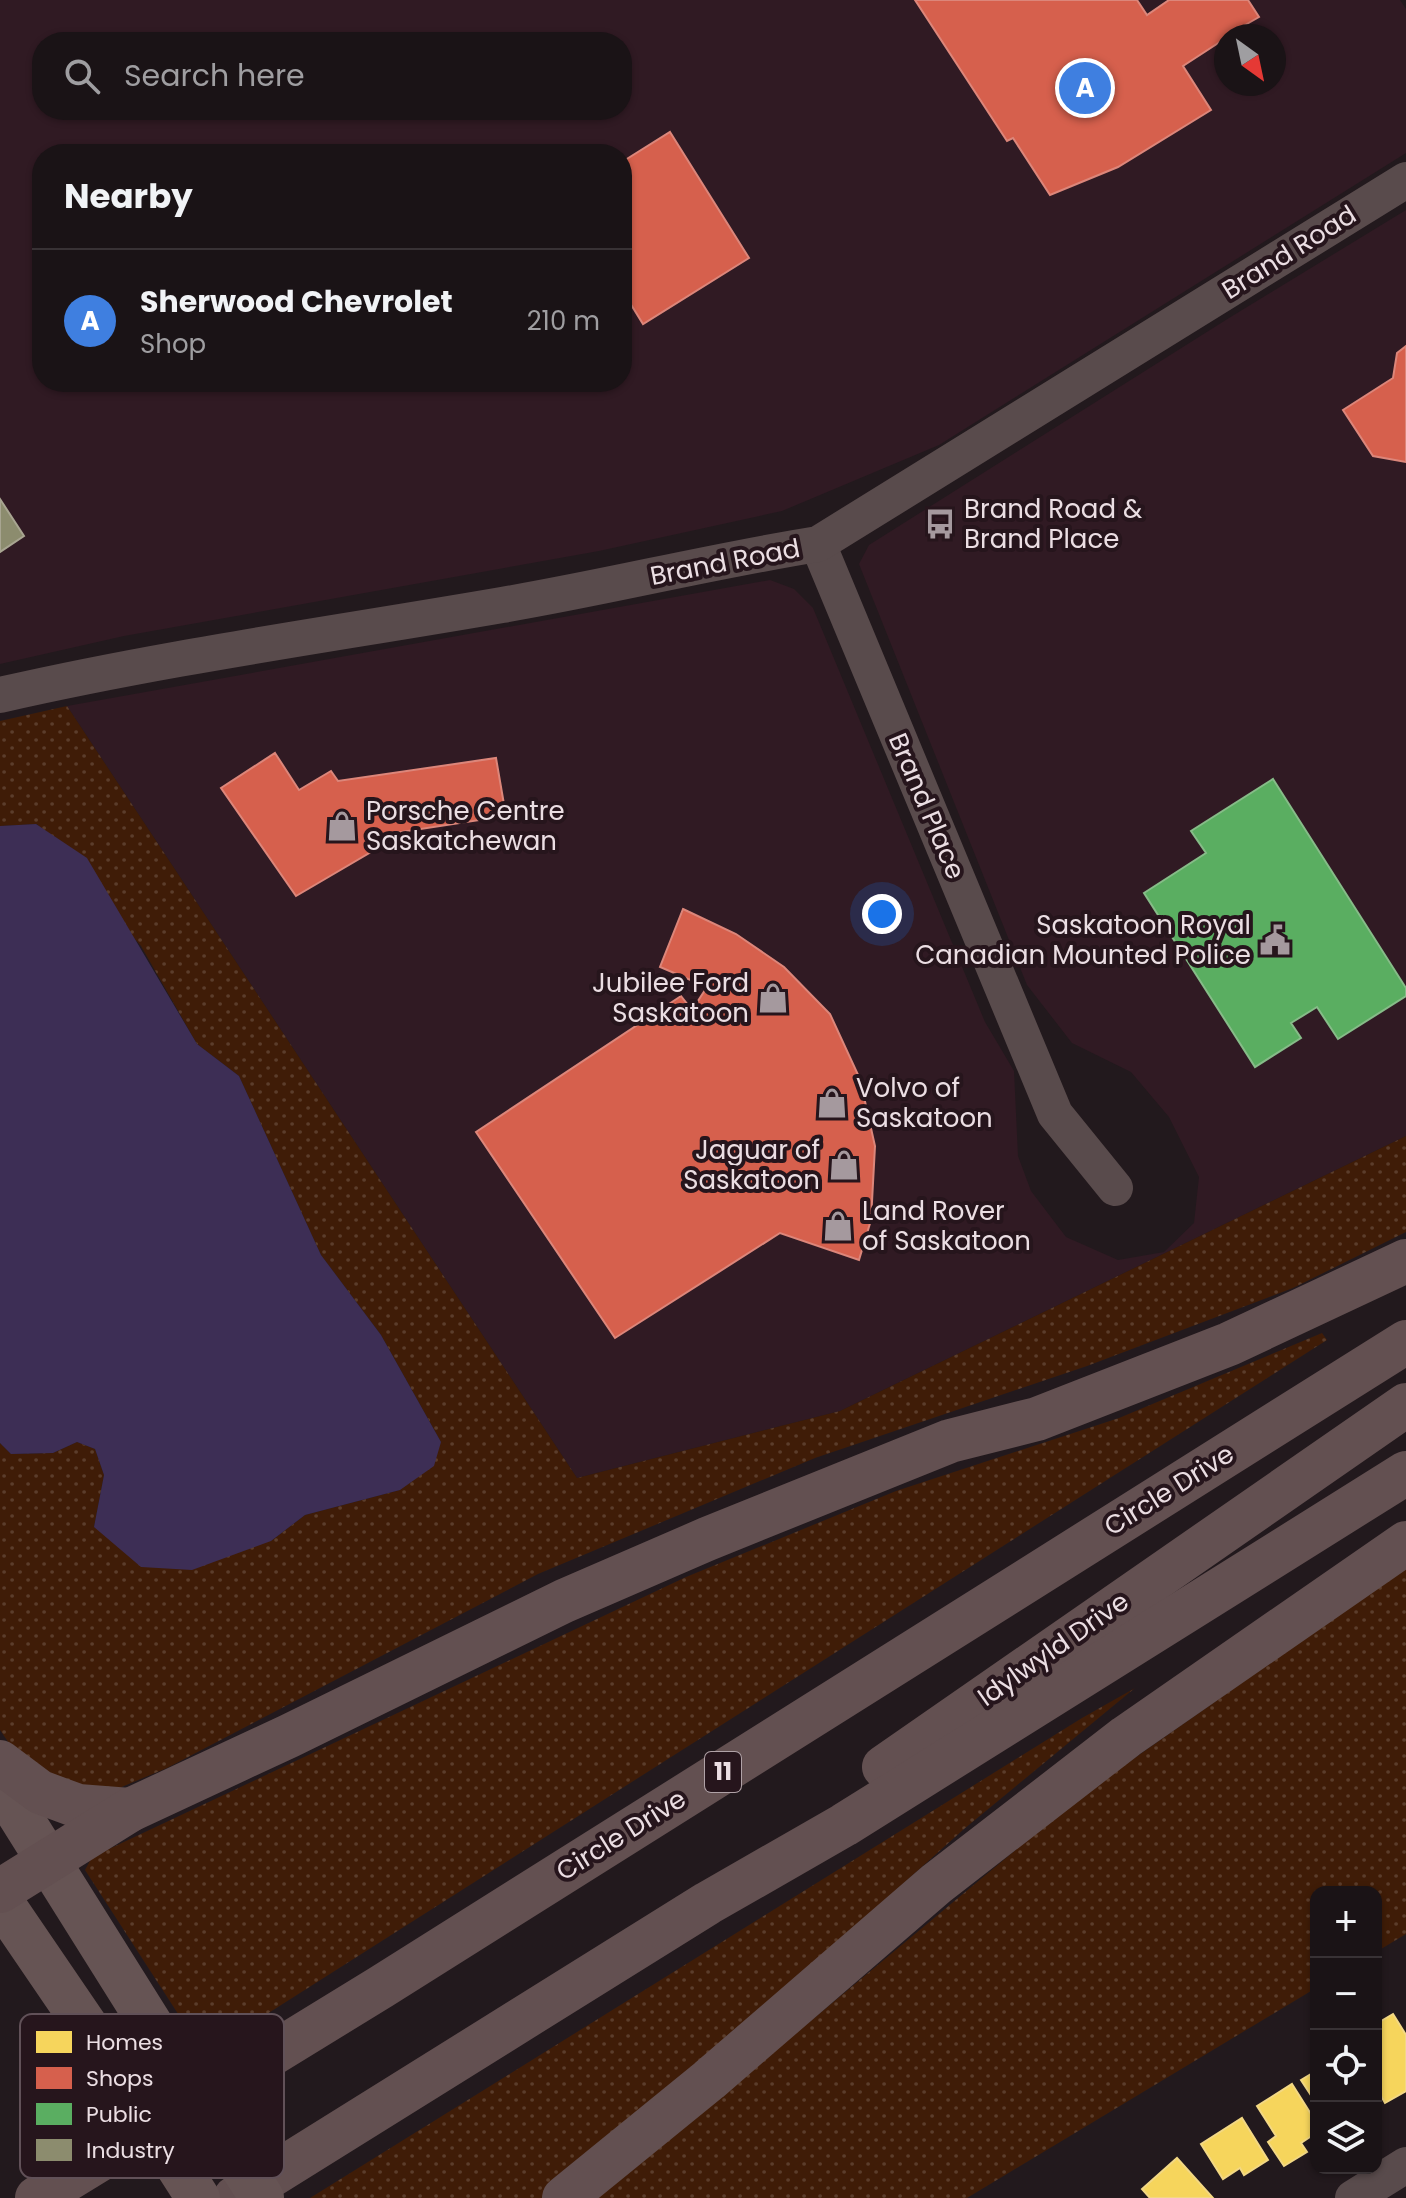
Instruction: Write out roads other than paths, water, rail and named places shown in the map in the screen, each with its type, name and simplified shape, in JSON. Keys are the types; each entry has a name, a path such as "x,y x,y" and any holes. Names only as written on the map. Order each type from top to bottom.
{"highway":[{"path":"0,1891 130,1810 564,1601 707,1539 950,1441 1037,1419 1229,1344 1406,1261"},
{"name":"Circle Drive","path":"284,2046 1406,1342"},
{"name":"Idylwyld Drive","path":"708,1903 829,1806 1406,1405"},
{"path":"284,2167 708,1903 844,1825 1406,1473"},
{"path":"564,2198 709,2080 936,1884 1126,1737 1406,1543"},
{"path":"0,1762 40,1792 78,1806 130,1810"},
{"name":"Circle Drive","path":"37,2198 69,2178"},
{"path":"235,2198 267,2178"}],"main road":[{"path":"0,1784 144,2014"},
{"path":"0,1900 78,2014"},
{"path":"185,2178 198,2198"},
{"path":"249,2178 262,2198"}],"street":[{"name":"Brand Road","path":"0,695 98,673 621,584 741,556 818,544 1406,180"},
{"name":"Brand Place","path":"818,544 1055,1114 1115,1188"},
{"path":"1353,2198 1406,2165"}],"place":[{"name":"Sherwood Chevrolet","path":"1085,88"},
{"name":"Brand Road & Brand Place","path":"940,524"},
{"name":"Porsche Centre Saskatchewan","path":"342,826"},
{"name":"Saskatoon Royal Canadian Mounted Police","path":"1275,940"},
{"name":"Jubilee Ford Saskatoon","path":"773,998"},
{"name":"Volvo of Saskatoon","path":"832,1103"},
{"name":"Jaguar of Saskatoon","path":"844,1165"},
{"name":"Land Rover of Saskatoon","path":"838,1226"}]}
